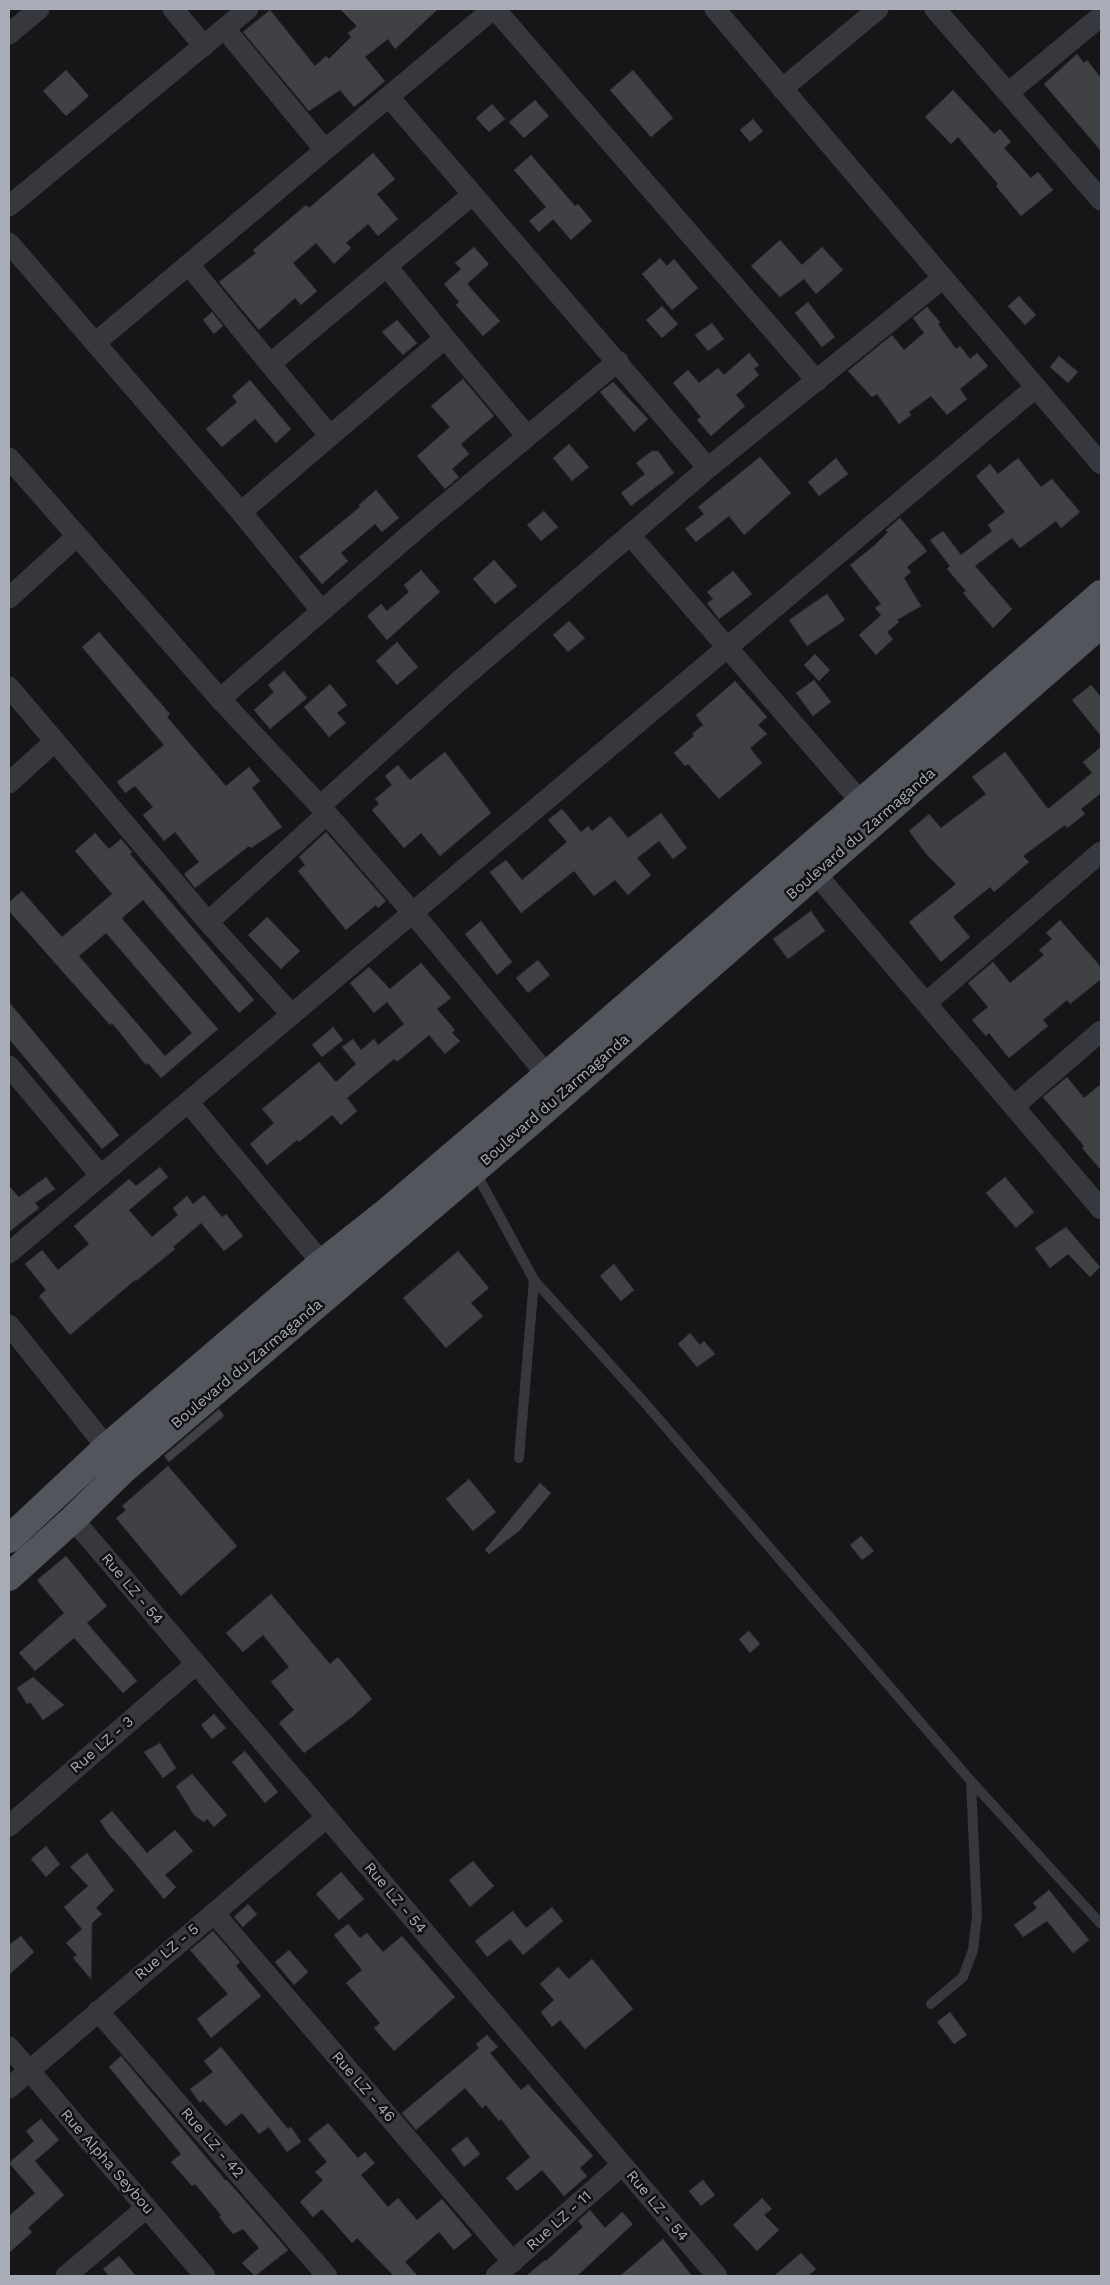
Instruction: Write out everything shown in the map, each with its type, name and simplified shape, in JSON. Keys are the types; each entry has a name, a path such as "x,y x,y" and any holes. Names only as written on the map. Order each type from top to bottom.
{"main road":[{"name":"Boulevard du Zarmaganda","path":"9,1576 73,1519 124,1469 470,1157 766,901 861,802 1101,594"},
{"name":"Boulevard du Zarmaganda","path":"9,1539 106,1448 322,1263 388,1210 470,1157 547,1075 766,901 816,874 1101,624"}],"street":[{"path":"9,34 39,9"},
{"path":"173,9 204,46"},
{"path":"9,206 248,9"},
{"path":"95,343 494,9 817,381"},
{"path":"715,9 1101,464"},
{"path":"782,89 878,9"},
{"path":"934,9 1101,200"},
{"path":"1008,93 1101,16"},
{"path":"225,29 325,150"},
{"path":"389,98 618,361 708,468"},
{"path":"270,364 388,268 472,195"},
{"path":"9,244 241,512 321,610"},
{"path":"189,265 330,436"},
{"path":"388,268 527,436"},
{"path":"208,922 457,683 708,468 943,278"},
{"path":"241,512 445,338"},
{"path":"220,699 321,610 618,361"},
{"path":"9,1254 1036,387"},
{"path":"9,458 220,699 323,810 413,913 547,1075"},
{"path":"630,534 861,802"},
{"path":"9,598 77,536"},
{"path":"9,687 208,922 292,1015"},
{"path":"9,783 54,742"},
{"path":"926,1003 1101,852"},
{"path":"816,874 1101,1209"},
{"path":"1014,1106 1101,1031"},
{"path":"9,1066 101,1176"},
{"path":"188,1102 322,1263"},
{"path":"9,1325 124,1469"},
{"name":"Rue LZ - 54","path":"73,1519 717,2276"},
{"name":"Rue LZ - 3","path":"9,1826 196,1664"},
{"name":"Rue LZ - 5","path":"9,2088 327,1817"},
{"name":"Rue LZ - 46","path":"214,1913 512,2262"},
{"name":"Rue LZ - 42","path":"98,2011 327,2276"},
{"name":"Rue Alpha Seybou","path":"9,2047 205,2276"},
{"name":"Rue LZ - 11","path":"496,2276 622,2165"},
{"path":"66,2276 146,2208"}],"lane":[{"path":"470,1157 534,1280 651,1410 971,1781 1101,1924"},
{"path":"519,1458 534,1280"},
{"path":"931,2004 963,1977 973,1950 976,1916 971,1781"}],"building":[{"path":"340,9 438,9 395,49 388,39 365,57 385,81 354,107 340,90 309,111 243,32 270,10 315,66 326,56 329,59 351,37 348,33 357,26"},
{"path":"1077,54 1084,63 1087,60 1101,78 1101,151 1044,84"},
{"path":"66,70 89,96 66,116 43,91"},
{"path":"633,70 673,118 651,137 610,90"},
{"path":"953,90 994,134 1000,129 1011,142 1004,148 1031,178 1038,172 1053,190 1021,216 996,186 998,184 958,137 951,144 925,117"},
{"path":"535,100 549,116 524,138 509,122"},
{"path":"492,104 505,119 489,132 476,118"},
{"path":"753,119 763,131 750,142 740,130"},
{"path":"373,153 395,179 377,194 398,219 378,236 368,224 346,243 351,248 334,264 316,243 293,263 317,291 301,305 295,298 259,330 219,282 256,253 253,250 306,205 309,208"},
{"path":"531,155 575,206 578,204 592,221 571,240 553,219 539,232 529,221 546,207 514,170"},
{"path":"780,240 802,265 822,247 843,270 816,294 804,279 780,297 751,266"},
{"path":"474,247 489,264 468,285 500,321 483,336 456,305 459,302 444,284 461,269 455,263"},
{"path":"660,258 667,266 674,259 698,288 672,310 642,274"},
{"path":"1019,296 1036,315 1025,325 1008,306"},
{"path":"808,302 835,337 822,347 795,313"},
{"path":"662,306 678,324 662,338 646,320"},
{"path":"927,307 940,322 938,324 956,349 960,346 970,359 977,353 988,366 960,389 967,399 947,415 931,396 909,412 911,415 899,424 877,394 872,397 848,371 892,335 904,350 924,333 913,318"},
{"path":"212,312 223,326 214,334 203,320"},
{"path":"397,320 417,343 403,355 382,332"},
{"path":"712,323 724,339 708,351 695,335"},
{"path":"749,353 759,365 754,369 759,375 736,395 745,406 711,436 697,420 701,417 673,383 688,370 699,383 718,368 724,375"},
{"path":"1059,356 1078,372 1068,383 1050,367"},
{"path":"463,379 494,416 461,444 469,454 452,469 459,477 445,489 417,456 450,427 431,406"},
{"path":"250,380 291,429 276,443 255,419 222,447 206,429 237,402 232,396"},
{"path":"613,382 648,419 634,432 600,392"},
{"path":"569,444 589,467 572,481 553,458"},
{"path":"652,451 658,451 674,473 631,506 621,493 645,474 636,463"},
{"path":"760,457 791,493 744,535 729,516 696,542 685,529 704,514 698,507"},
{"path":"836,458 848,474 819,496 808,482"},
{"path":"1018,458 1041,487 1052,479 1080,512 1061,528 1056,521 1020,548 1012,538 975,566 1012,609 993,628 963,593 966,591 947,569 950,566 930,540 943,531 961,555 992,531 988,525 1005,512 976,476 990,464 998,474"},
{"path":"376,490 399,518 382,532 375,524 341,553 348,561 322,584 299,557 360,507 359,505"},
{"path":"544,511 558,527 541,541 527,525"},
{"path":"900,518 927,551 907,567 911,572 904,578 921,606 897,620 899,622 887,632 893,639 876,655 859,635 881,615 875,608 881,604 850,565 875,545 888,532 886,530"},
{"path":"494,560 517,586 495,604 473,579"},
{"path":"421,570 440,592 387,640 367,616 381,604 387,611 409,592 404,585"},
{"path":"733,571 752,594 719,619 707,603 713,599 707,592"},
{"path":"827,594 845,620 807,646 789,620"},
{"path":"569,621 585,638 568,652 553,635"},
{"path":"99,632 170,714 167,717 226,786 249,767 260,781 252,788 282,827 251,848 249,846 195,888 184,874 199,862 175,832 164,841 143,815 153,807 135,786 125,793 117,782 164,745 82,647"},
{"path":"397,642 418,667 397,685 376,661"},
{"path":"815,654 830,670 819,681 804,665"},
{"path":"284,671 307,698 270,729 254,710 274,692 268,685"},
{"path":"814,680 831,702 813,716 796,693"},
{"path":"735,681 767,717 758,725 767,734 750,748 762,763 719,799 688,764 685,766 674,753 694,736 692,734 703,725 696,715"},
{"path":"330,684 347,705 337,713 346,723 329,737 304,707"},
{"path":"1091,685 1101,697 1101,736 1072,700"},
{"path":"1101,747 1101,793 1081,809 1085,814 1067,828 1065,825 1023,856 1029,862 994,892 990,887 953,917 970,937 941,962 909,922 956,884 927,855 909,831 929,814 941,828 986,794 972,777 1005,752 1048,809 1092,773 1083,762"},
{"path":"445,752 491,813 440,856 421,833 404,848 372,810 379,804 375,799 392,785 385,776 398,765 410,780"},
{"path":"562,809 581,832 588,826 592,831 610,816 628,838 661,813 687,848 673,859 659,841 637,858 651,875 628,895 615,880 594,896 574,871 521,913 490,872 506,860 522,880 567,842 548,820"},
{"path":"326,832 386,901 378,908 376,905 346,930 298,871 305,865 299,857"},
{"path":"95,833 109,849 121,839 132,852 130,854 254,1000 239,1013 143,900 122,918 218,1029 161,1078 148,1063 146,1065 112,1023 110,1025 9,911 9,902 22,891 62,937 112,894 75,851","holes":["106,933 192,1033 165,1056 79,956"]},
{"path":"811,911 825,931 788,959 773,939"},
{"path":"267,917 300,951 281,969 248,935"},
{"path":"1060,920 1101,967 1101,979 1070,1004 1067,1000 1043,1020 1048,1026 1009,1058 989,1033 986,1036 972,1020 988,1007 968,983 993,962 1010,983 1044,955 1039,950 1052,939 1046,933"},
{"path":"481,921 512,962 497,975 465,934"},
{"path":"538,960 550,975 528,993 516,978"},
{"path":"421,963 451,998 437,1009 455,1030 452,1033 460,1041 445,1054 429,1035 397,1062 394,1059 347,1098 357,1111 341,1125 332,1115 299,1142 297,1140 267,1165 250,1144 274,1123 262,1109 319,1062 336,1082 356,1064 342,1047 353,1039 361,1050 374,1039 378,1045 404,1024 387,1002 374,1013 350,983 369,967 390,989"},
{"path":"9,1002 119,1135 102,1149 9,1039"},
{"path":"333,1027 343,1040 322,1057 312,1045"},
{"path":"1067,1077 1084,1098 1101,1084 1101,1170 1082,1148 1084,1146 1043,1097"},
{"path":"160,1167 168,1177 129,1210 152,1237 178,1215 173,1208 187,1196 193,1204 204,1195 222,1217 226,1214 243,1236 224,1251 201,1223 173,1247 175,1249 70,1335 39,1296 46,1290 25,1264 42,1250 58,1270 89,1244 74,1226 129,1179 136,1186"},
{"path":"46,1177 55,1189 35,1203 39,1208 9,1232 9,1186 19,1197"},
{"path":"1005,1177 1034,1212 1016,1228 986,1193"},
{"path":"1066,1227 1100,1267 1090,1277 1068,1254 1050,1268 1035,1248"},
{"path":"458,1251 489,1288 471,1303 483,1316 446,1348 403,1298"},
{"path":"614,1264 634,1290 621,1301 600,1276"},
{"path":"690,1333 700,1345 704,1341 715,1354 697,1367 678,1344"},
{"path":"219,1409 224,1416 169,1462 164,1456"},
{"path":"168,1466 237,1546 181,1596 116,1518 126,1510 122,1506"},
{"path":"469,1479 496,1512 473,1531 446,1499"},
{"path":"540,1483 551,1493 519,1531 489,1554 485,1550"},
{"path":"861,1536 874,1551 862,1560 850,1545"},
{"path":"66,1556 107,1606 87,1623 137,1681 123,1693 74,1638 35,1671 19,1653 64,1613 37,1580"},
{"path":"271,1594 330,1664 338,1657 372,1699 352,1717 304,1753 279,1723 294,1710 271,1682 289,1667 263,1635 243,1652 226,1633"},
{"path":"749,1631 760,1644 750,1653 739,1639"},
{"path":"33,1677 64,1705 43,1720 30,1702 27,1704 17,1688"},
{"path":"214,1714 226,1728 212,1739 201,1725"},
{"path":"160,1743 176,1768 163,1778 144,1752"},
{"path":"245,1751 278,1792 265,1803 232,1762"},
{"path":"192,1774 227,1815 214,1827 207,1819 204,1822 194,1815 176,1786"},
{"path":"112,1811 147,1853 175,1830 193,1851 165,1875 176,1887 164,1899 110,1836 100,1821"},
{"path":"46,1846 60,1864 46,1877 31,1859"},
{"path":"87,1853 114,1890 96,1908 102,1914 92,1923 91,1979 73,1958 77,1955 66,1943 82,1929 64,1907 88,1886 70,1867"},
{"path":"473,1861 494,1886 470,1907 449,1880"},
{"path":"341,1872 364,1899 339,1920 316,1894"},
{"path":"1049,1890 1089,1940 1073,1953 1047,1921 1023,1937 1014,1925 1037,1908 1033,1903"},
{"path":"248,1904 257,1914 243,1927 234,1917"},
{"path":"552,1907 563,1921 523,1955 510,1939 487,1957 475,1941 513,1911 526,1928"},
{"path":"348,1924 360,1938 367,1933 383,1952 402,1936 455,1997 394,2051 374,2028 380,2023 346,1983 362,1970 334,1935"},
{"path":"213,1931 240,1962 236,1966 261,1996 211,2038 197,2019 228,1994 190,1950"},
{"path":"21,1936 34,1952 9,1975 9,1945"},
{"path":"289,1950 308,1972 294,1985 275,1962"},
{"path":"592,1959 633,2009 585,2049 560,2020 552,2027 541,2012 554,2000 540,1984 558,1967 569,1979"},
{"path":"950,2012 967,2035 954,2044 937,2022"},
{"path":"487,2035 498,2047 490,2053 521,2090 528,2084 593,2156 580,2168 587,2176 564,2196 542,2170 517,2191 506,2178 530,2157 501,2119 499,2121 486,2105 482,2108 465,2088 416,2130 402,2113 479,2048 476,2044"},
{"path":"221,2047 288,2129 291,2127 301,2142 287,2152 269,2127 259,2134 242,2113 226,2126 203,2100 200,2103 190,2089 213,2072 204,2061"},
{"path":"121,2056 226,2181 288,2250 255,2276 242,2263 259,2248 243,2229 233,2234 219,2217 221,2215 195,2184 192,2186 171,2162 181,2154 109,2067"},
{"path":"41,2119 59,2140 35,2161 64,2195 28,2228 32,2232 9,2253 9,2216 35,2193 9,2163 34,2141 26,2131"},
{"path":"328,2123 358,2158 365,2152 375,2163 361,2175 388,2207 398,2198 417,2220 442,2199 472,2235 454,2250 439,2232 405,2262 418,2276 394,2276 357,2238 352,2243 322,2209 313,2217 300,2202 323,2180 315,2172 327,2162 308,2139"},
{"path":"467,2137 480,2154 464,2167 451,2149"},
{"path":"703,2180 715,2195 701,2206 689,2191"},
{"path":"762,2198 772,2209 764,2215 779,2230 757,2251 733,2225"},
{"path":"590,2210 605,2228 622,2212 633,2224 577,2276 526,2276 546,2261 583,2227 578,2221"},
{"path":"663,2239 692,2276 620,2276 656,2245"},
{"path":"801,2253 816,2269 808,2276 774,2276"},
{"path":"119,2256 136,2276 109,2276 103,2269"}]}
